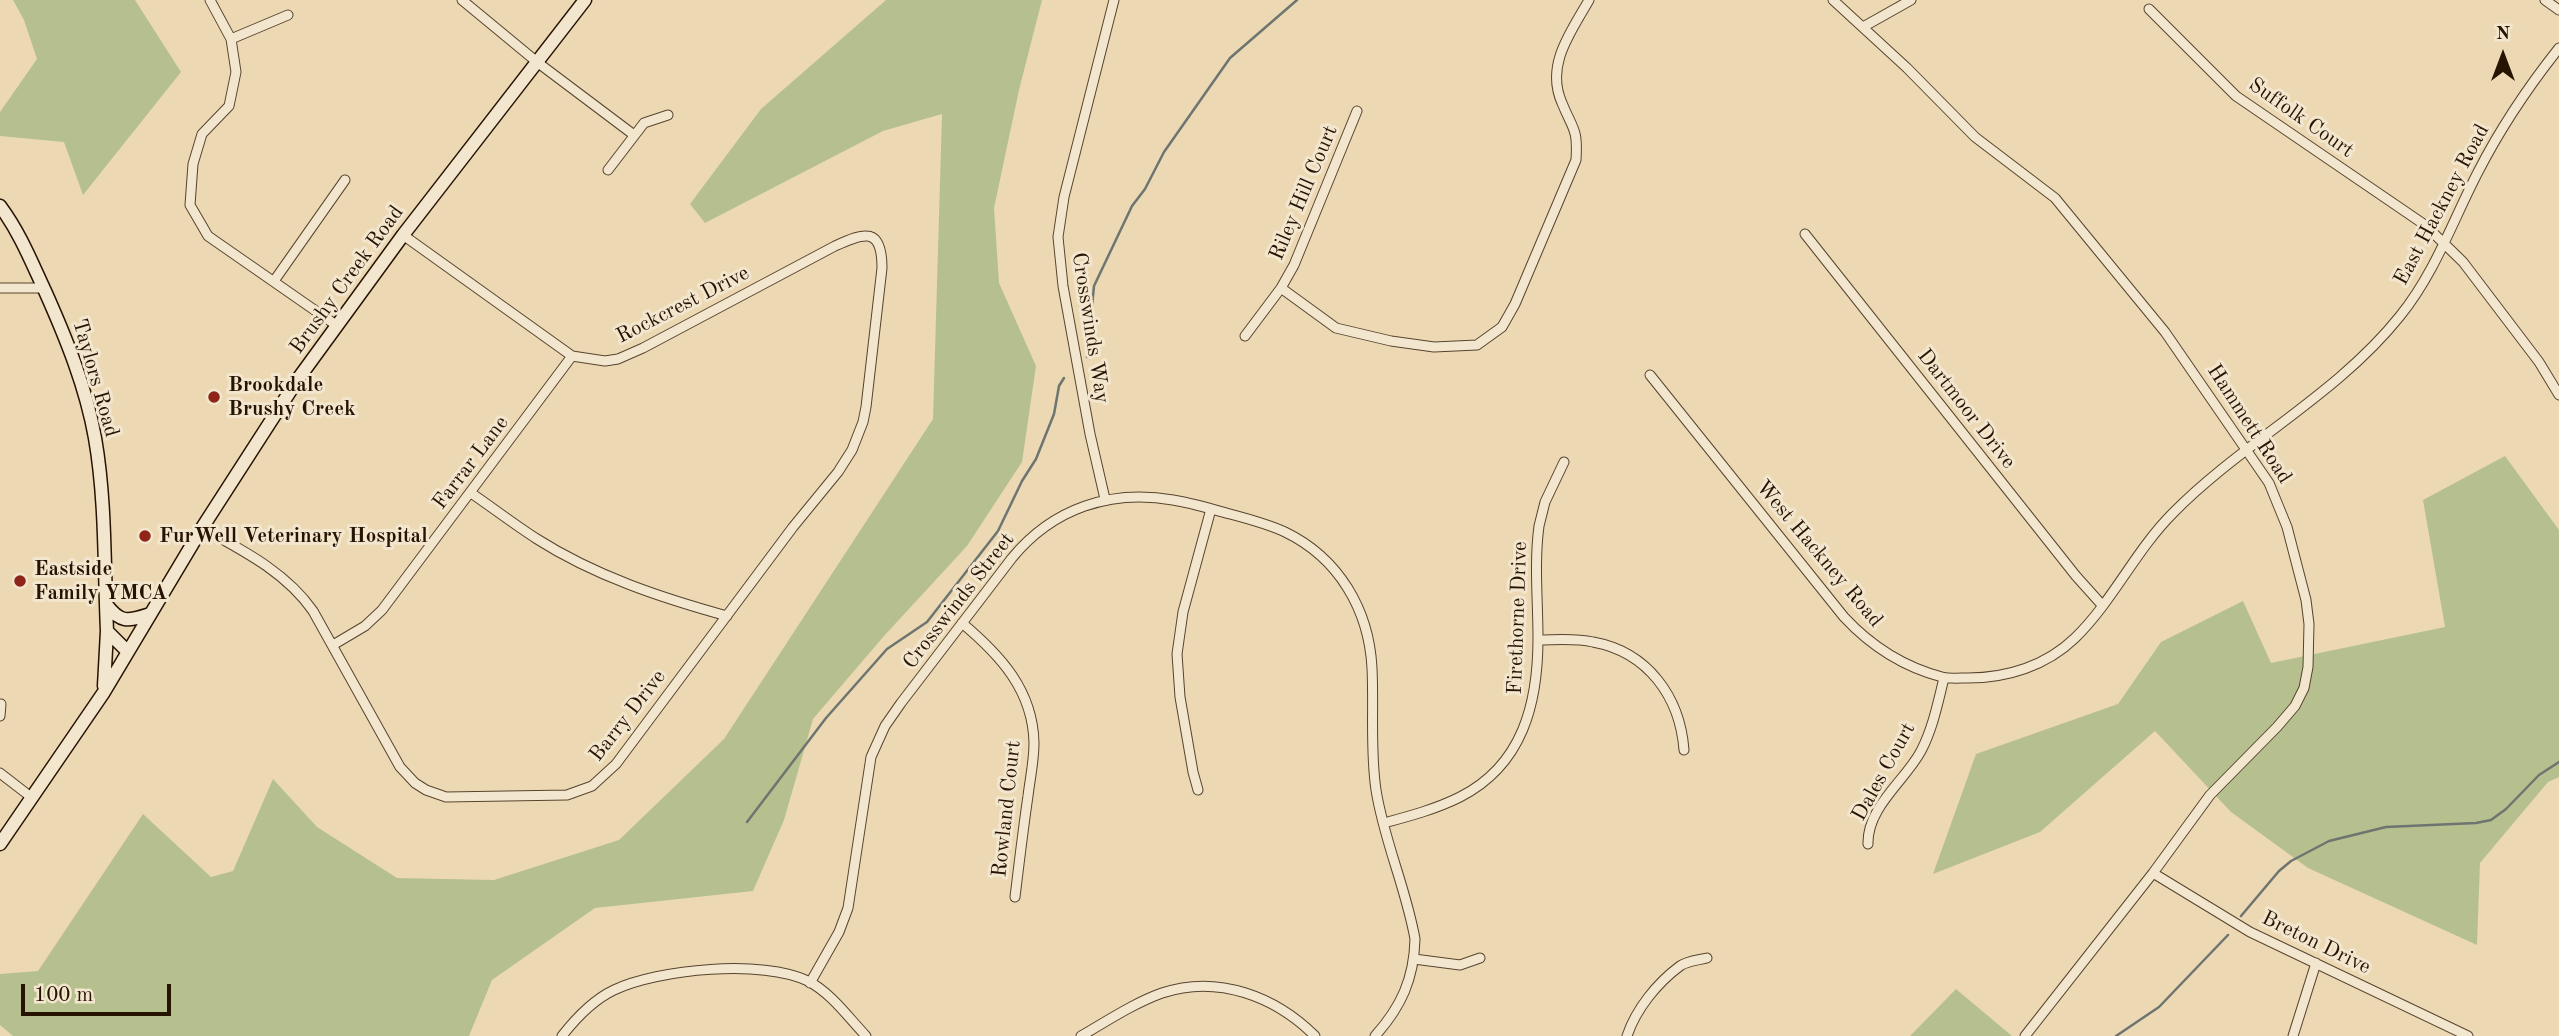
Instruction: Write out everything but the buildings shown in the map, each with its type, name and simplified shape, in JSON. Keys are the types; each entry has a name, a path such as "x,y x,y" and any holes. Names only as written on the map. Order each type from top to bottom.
{"main road":[{"name":"Brushy Creek Road","path":"0,844 104,692 202,528 272,418 336,325 585,0"},
{"name":"Taylors Road","path":"0,206 30,254 44,288 77,371 95,437 102,499 107,631 104,692"},
{"path":"106,603 116,617 129,620 150,614"},
{"path":"107,631 127,651"}],"street":[{"path":"210,0 231,39 236,72 229,106 202,134 193,164 190,205 208,236 336,325"},
{"path":"462,0 537,62 634,135"},
{"name":"Crosswinds Way","path":"1105,499 1090,434 1063,286 1058,237 1064,197 1114,0"},
{"path":"1281,288 1336,328 1391,341 1434,347 1477,345 1502,327 1515,303 1576,160 1577,137 1559,96 1556,70 1559,54 1588,0"},
{"name":"Hammett Road","path":"1833,0 1975,137 2034,180 2063,206 2165,332 2247,450 2278,502 2300,570 2309,624 2307,678 2299,699 2285,719 2210,795 2153,873 2025,1036"},
{"path":"1863,27 1911,0"},
{"path":"2546,0 2559,10"},
{"name":"Suffolk Court","path":"2149,9 2236,96 2425,225 2478,282 2555,379 2559,395"},
{"path":"231,39 288,15"},
{"name":"East Hackney Road","path":"2247,450 2322,392 2381,339 2417,292 2507,118 2559,48"},
{"name":"Riley Hill Court","path":"1245,336 1281,288 1294,265 1357,111"},
{"path":"608,170 648,121 668,115"},
{"path":"274,281 345,180"},
{"name":"Dartmoor Drive","path":"1805,234 2076,576 2102,605"},
{"name":"Rockcrest Drive","path":"403,235 572,356 598,361 626,356 841,243"},
{"name":"Barry Drive","path":"202,528 286,579 307,602 394,758 407,775 426,790 446,796 567,795 592,786 616,764 852,450 863,422 882,250 876,239 861,236 841,243"},
{"path":"0,288 44,288"},
{"name":"Farrar Lane","path":"332,645 365,626 382,610 572,356"},
{"name":"West Hackney Road","path":"1650,375 1855,628 1890,655 1944,678 1996,676 2036,665 2073,640 2102,605 2137,554 2170,516 2200,487 2247,450"},
{"name":"Firethorne Drive","path":"1384,823 1460,797 1500,765 1518,739 1531,709 1537,681 1539,526 1545,502 1564,462"},
{"path":"471,493 538,540 567,556 649,592 727,615"},
{"name":"Crosswinds Street","path":"810,982 839,932 848,908 867,781 877,740 901,703 1030,538 1072,511 1105,499 1160,498 1266,524 1300,540 1330,564 1354,596 1364,621 1370,648 1374,771 1384,823 1412,923 1414,959 1409,985 1402,1000 1389,1021 1375,1036"},
{"path":"1198,790 1180,696 1177,654 1183,612 1211,509"},
{"name":"Rowland Court","path":"962,623 992,648 1009,669 1022,693 1031,720 1033,755 1015,897"},
{"path":"1538,640 1596,642 1619,650 1641,663 1661,683 1672,701 1682,728 1684,750"},
{"name":"Dales Court","path":"1868,844 1869,830 1877,813 1912,765 1926,740 1944,678"},
{"path":"0,716 1,704"},
{"path":"0,773 31,797"},
{"name":"Breton Drive","path":"2153,873 2250,932 2468,1036"},
{"path":"1414,959 1460,965 1480,958"},
{"path":"1627,1036 1633,1017 1650,995 1682,965 1707,958"},
{"path":"2293,1036 2316,963"},
{"path":"562,1036 581,1014 616,989 650,978 708,971 760,969 793,975 810,982 826,994 866,1036"},
{"path":"1087,1035 1140,1002 1162,993 1208,986 1238,990 1271,1002 1297,1019 1315,1036"}],"green space":[{"path":"13,0 135,0 181,72 83,195 64,142 0,136 0,112 37,59 24,20"},
{"path":"886,0 1042,0 1019,90 994,208 999,283 1036,366 1022,462 967,546 884,636 813,719 784,820 753,891 595,908 492,980 469,1036 13,1036 0,1025 0,974 38,971 143,814 211,877 233,871 273,779 317,827 397,878 494,880 619,840 724,739 933,419 942,114 883,131 705,223 690,204 761,109"},
{"path":"2505,456 2559,530 2559,777 2548,782 2480,863 2477,945 2308,868 2231,812 2155,731 2040,832 1933,874 1976,754 2118,704 2161,642 2243,601 2271,663 2445,627 2423,500"},
{"path":"1956,989 2012,1036 1910,1036"}],"waterway":[{"path":"1087,357 1094,286 1132,206 1145,189 1164,152 1230,58 1297,0"},
{"path":"747,822 826,718 887,649 927,622 998,531 1022,481 1036,459 1054,414 1059,386 1064,378"},
{"path":"2241,916 2279,871 2291,861 2329,841 2386,827 2491,820 2506,809 2539,775 2559,762"},
{"path":"2116,1036 2159,1007 2228,935"}],"place":[{"name":"Brookdale Brushy Creek","path":"214,397"},
{"name":"FurWell Veterinary Hospital","path":"145,536"},
{"name":"Eastside Family YMCA","path":"20,581"}]}
